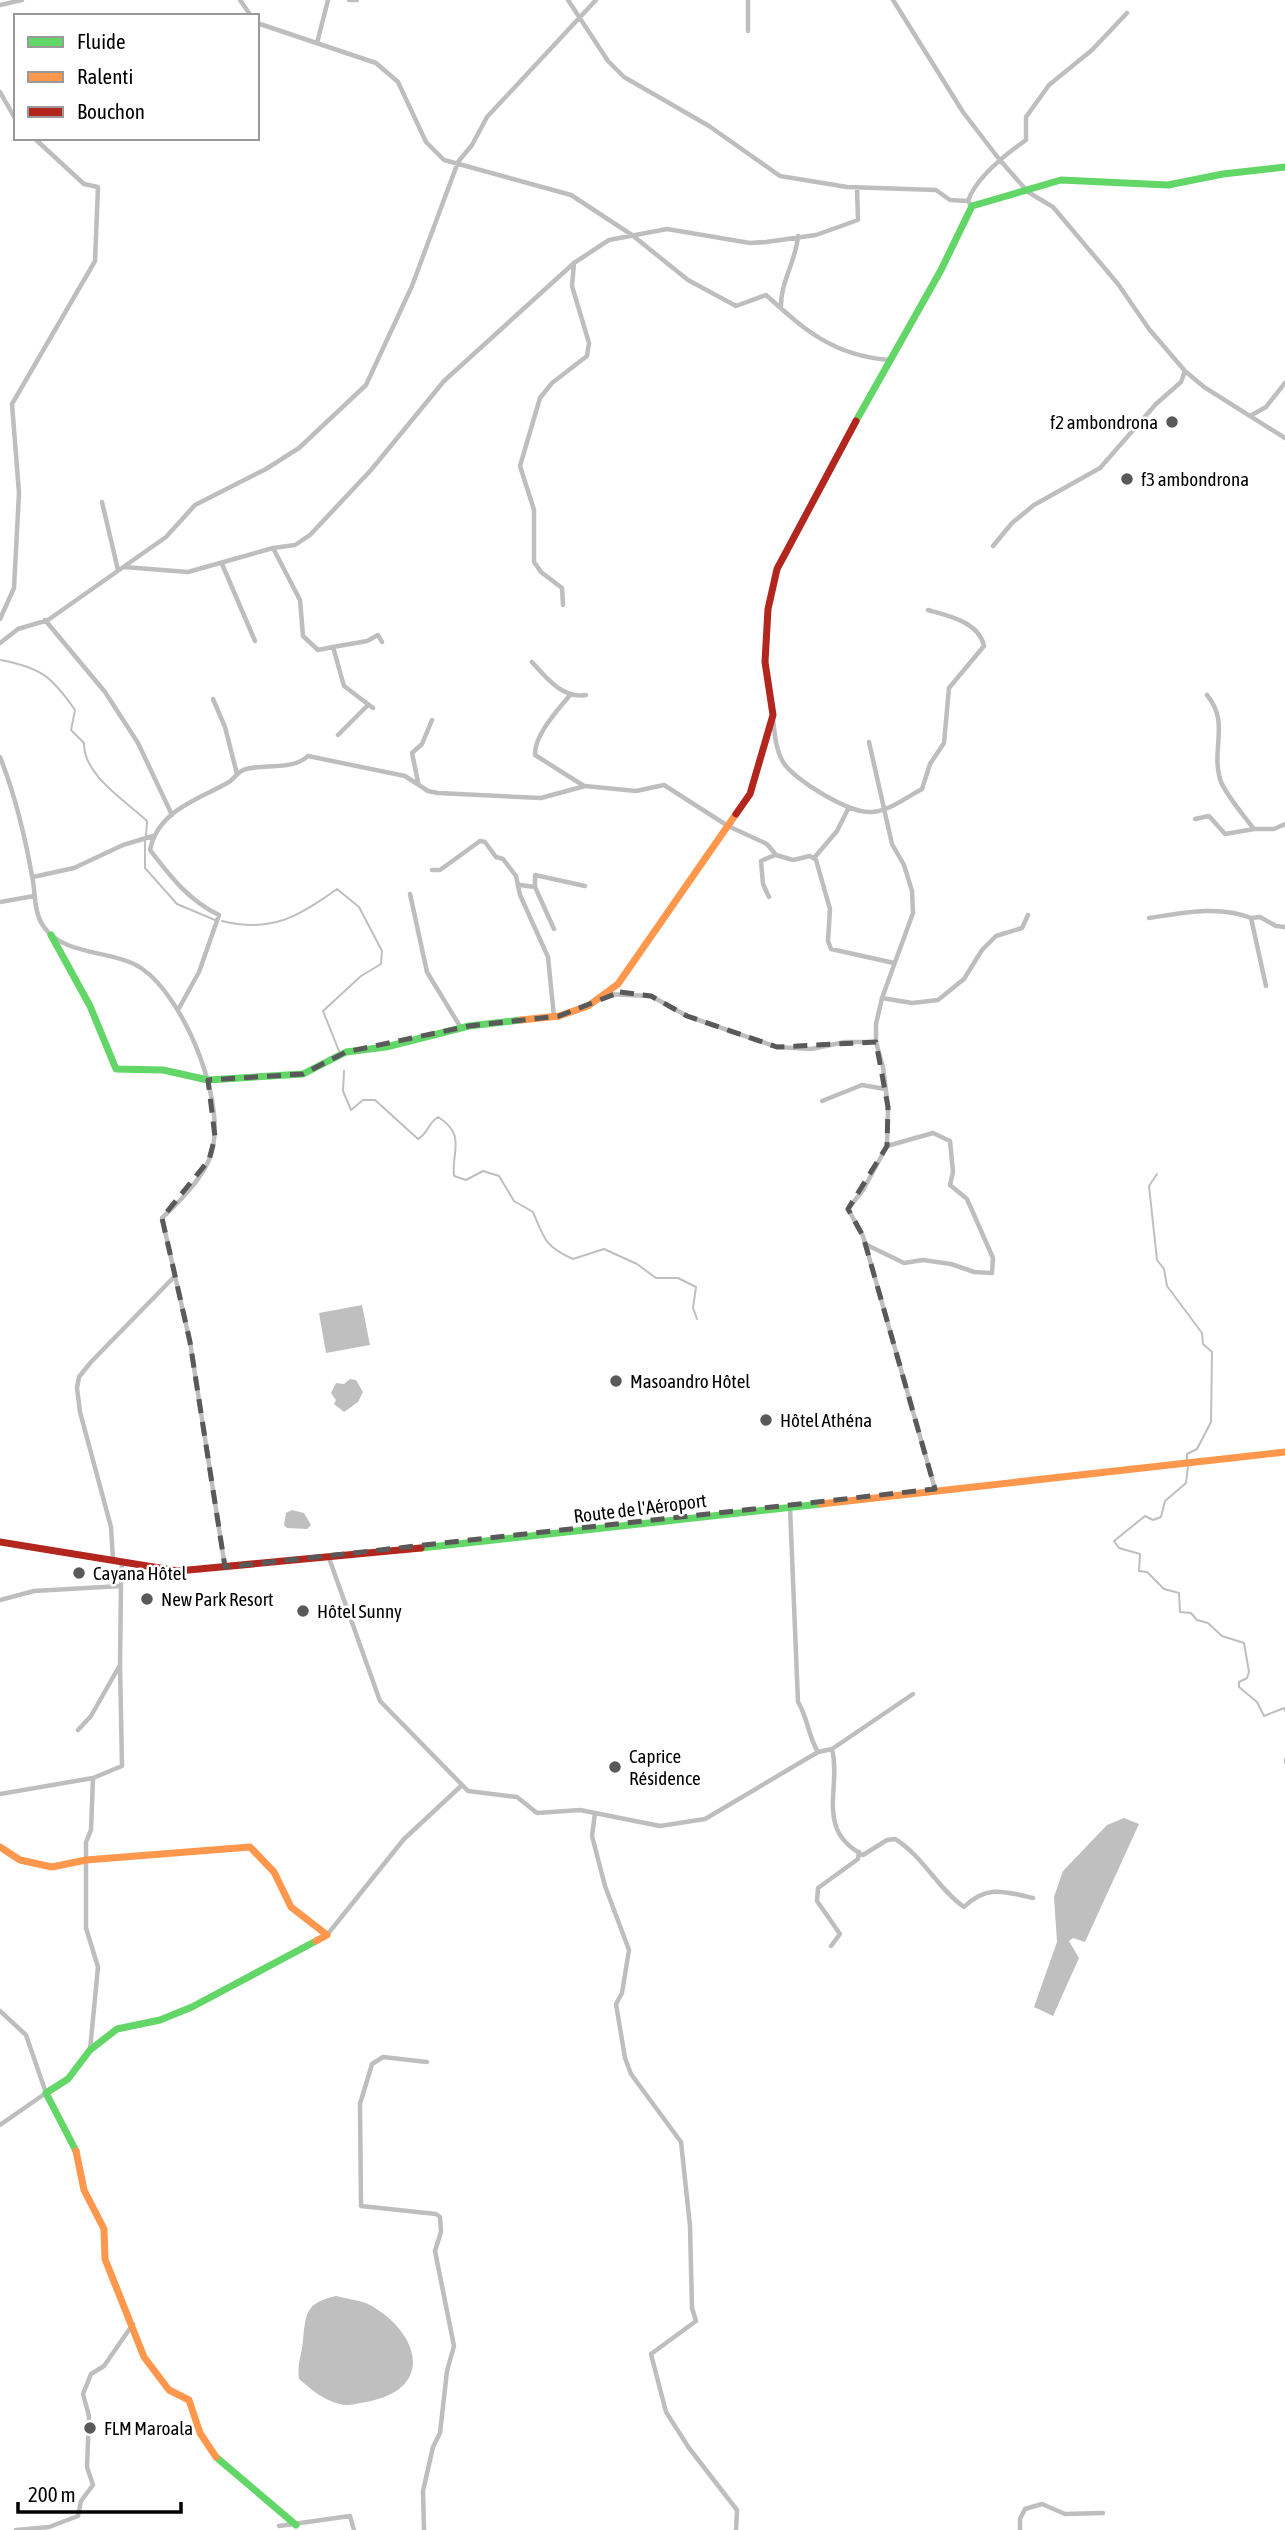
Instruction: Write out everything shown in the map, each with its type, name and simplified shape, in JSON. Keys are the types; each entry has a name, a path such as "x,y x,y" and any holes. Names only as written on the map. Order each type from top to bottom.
{"street":[{"path":"0,5 22,0"},
{"path":"317,43 328,0"},
{"path":"349,0 357,0"},
{"path":"568,0 608,61 624,77 701,121 780,176 857,188 936,190 950,200 970,204 1027,192 1061,180 1168,185 1223,174 1285,167"},
{"path":"0,643 18,629 45,621 121,569 166,537 195,505 266,469 299,448 366,385 412,286 458,162 487,117 596,0"},
{"path":"748,0 748,31"},
{"path":"892,0 963,112 999,159 1027,192 1053,207 1118,284 1149,329 1185,371 1204,387 1285,438"},
{"path":"928,610 969,625 982,637 984,646 949,688 944,743 930,764 922,789 883,809 863,812 835,801 785,765 776,746 765,662 768,609 777,569 888,360 941,270 970,204 971,192 996,166 999,159 1026,140 1026,117 1049,85 1092,50 1127,13"},
{"path":"259,24 376,63 398,82 426,142 444,160 458,162 537,188 571,194 632,235 688,281 736,306 766,295 813,336 859,357 888,360"},
{"path":"0,92 14,116"},
{"path":"0,619 13,588 18,501 12,404 95,261 97,187 84,184 36,140"},
{"path":"121,569 188,572 273,548 295,545 310,535 371,470 444,381 574,262 609,240 667,229 750,243 816,235 858,220 857,188"},
{"path":"781,309 783,282 796,253 798,236"},
{"path":"563,606 562,588 541,572 534,562 534,510 520,466 540,398 552,383 587,356 589,342 572,286 574,262"},
{"path":"993,546 1012,523 1034,505 1100,468 1156,404 1181,382 1185,371"},
{"path":"1250,416 1266,407 1285,383"},
{"path":"102,502 121,569"},
{"path":"273,548 300,600 303,636 318,650 367,640 378,635 382,642"},
{"path":"222,564 254,641"},
{"path":"45,621 105,692 138,743 172,815"},
{"path":"334,647 344,687 370,707 338,735"},
{"path":"532,662 570,695 586,695"},
{"path":"570,695 546,727 535,755 585,786"},
{"path":"1207,695 1218,708 1219,744 1216,753 1221,782 1254,830"},
{"path":"213,699 225,727 237,775"},
{"path":"0,757 12,786 33,877 38,917 51,935 90,1006 116,1069 143,1068 195,1075 208,1080 303,1074 346,1052 386,1047 461,1028 554,1017 588,1006 618,984 750,794 773,715"},
{"path":"418,783 412,753 422,744 432,720"},
{"path":"869,741 892,844 904,864 912,891 913,913 882,998 876,1024 876,1042 883,1067 885,1089 887,1146 863,1190 848,1209 863,1236 868,1262 935,1489"},
{"path":"178,1010 200,972 219,915 205,909 176,883 150,850 153,836 172,815 190,801 244,769 299,762 308,756 405,776 428,791 438,793 541,797 585,786 636,792 664,785 728,826 767,844 776,855"},
{"path":"814,858 837,831 849,807"},
{"path":"1195,819 1209,816 1225,834 1274,829 1285,824"},
{"path":"33,877 74,868 123,845 153,836"},
{"path":"432,870 440,870 480,841 485,842 496,857 503,859 520,886 520,895 548,957 554,1017"},
{"path":"769,897 763,884 761,861 765,857 776,855 793,860 810,856 814,858"},
{"path":"814,858 830,909 828,941 831,949 894,963"},
{"path":"554,929 535,887 535,875 584,886"},
{"path":"520,886 535,887"},
{"path":"410,894 427,972 461,1028"},
{"path":"0,902 34,896"},
{"path":"1149,918 1218,911 1236,912 1251,918 1260,916 1276,926 1285,927"},
{"path":"882,998 912,1003 938,1000 964,979 982,950 996,936 1022,928 1028,915"},
{"path":"1251,918 1266,986"},
{"path":"51,935 67,944 139,966 163,988 178,1010 208,1080 215,1137 209,1160 184,1197 162,1218 190,1342 225,1567"},
{"path":"605,994 650,996 687,1016 776,1047 811,1049 845,1042 876,1042"},
{"path":"822,1101 862,1085 885,1089"},
{"path":"864,1243 904,1263 923,1260 951,1264 974,1272 992,1273 993,1258 967,1199 950,1185 953,1172 950,1141 933,1133 887,1146"},
{"path":"113,1561 111,1527 80,1412 77,1388 90,1362 174,1278"},
{"name":"Route de l'Aéroport","path":"0,1542 178,1571 329,1558 790,1509 935,1489 1285,1452"},
{"path":"790,1509 798,1702 807,1716 811,1739 818,1752"},
{"path":"329,1558 380,1701 438,1757 468,1791 517,1797 537,1813 595,1813 660,1826 705,1819 818,1752 832,1749 913,1694"},
{"path":"0,1794 93,1778 122,1766 121,1562"},
{"path":"0,1600 34,1591 121,1586"},
{"path":"78,1730 91,1716 120,1665"},
{"path":"832,1749 833,1818 844,1839 863,1855 887,1840 895,1839 941,1884 951,1899 964,1907 977,1894 990,1891 1033,1898"},
{"path":"90,2050 98,1967 86,1928 86,1860 93,1778"},
{"path":"0,2125 68,2079 90,2050 117,2029 160,2020 191,2007 327,1935 404,1839 461,1786"},
{"path":"595,1813 592,1836 605,1886 629,1950 622,1993 616,2004 625,2058 631,2074 681,2142 690,2226 692,2308 696,2321 651,2354 652,2363 666,2412 677,2431 737,2510 736,2530"},
{"path":"0,1847 19,1860 41,1866 66,1868 86,1860 250,1847 274,1872 291,1907 327,1935"},
{"path":"831,1946 840,1934 817,1901 818,1888 858,1859 859,1852"},
{"path":"0,2011 26,2035 55,2115 78,2153 84,2190 104,2229 105,2259 118,2295 133,2323 144,2357 169,2390 189,2400 200,2433 217,2458 296,2525"},
{"path":"424,2530 423,2491 433,2447 440,2433 447,2371 454,2346 435,2251 441,2232 440,2217 436,2214 361,2206 360,2104 372,2064 383,2057 427,2063"},
{"path":"16,2530 48,2527 78,2516 81,2501 93,2485 88,2467 89,2416 83,2394 91,2374 104,2366 133,2323"},
{"path":"1020,2530 1020,2519 1025,2509 1042,2504 1065,2514 1103,2513"},
{"path":"279,2526 350,2516 354,2530"}],"highlighted area":[{"path":"620,992 651,996 687,1016 777,1047 876,1042 888,1107 887,1146 848,1209 863,1236 935,1489 225,1567 190,1342 162,1218 209,1160 215,1137 208,1080 303,1074 346,1052 469,1026 559,1016"}],"shaded area":[{"path":"362,1305 370,1345 326,1353 319,1313"},
{"path":"350,1379 356,1380 363,1392 358,1402 344,1412 334,1404 336,1400 331,1393 336,1383 344,1384"},
{"path":"292,1510 304,1513 311,1525 307,1529 287,1528 284,1525 286,1513"},
{"path":"1124,1818 1139,1824 1085,1942 1073,1938 1069,1941 1079,1958 1053,2016 1034,2007 1057,1942 1054,1897 1063,1871 1107,1825"},
{"path":"336,2296 372,2306 389,2318 410,2346 413,2360 411,2374 403,2386 388,2396 343,2405 323,2397 299,2379 299,2363 309,2310 319,2302"}],"waterway":[{"path":"1,660 36,671 60,689 75,710 71,730 84,743 90,766 107,786 147,821 146,837"},
{"path":"145,841 145,868 177,904 215,920"},
{"path":"222,921 270,924 296,915 337,889 359,907 382,951 381,964 361,976 323,1011 339,1051"},
{"path":"344,1071 343,1091 351,1110 363,1100 375,1100 418,1139 438,1117 447,1124 455,1137 454,1176 466,1180 483,1171 499,1176 514,1201 533,1212 551,1246 564,1255 573,1259 604,1249 637,1264 656,1278 678,1278 696,1287 693,1308 697,1319"},
{"path":"1157,1174 1149,1186 1157,1260 1164,1269 1167,1286 1202,1333 1203,1344 1212,1352 1211,1422 1197,1449 1187,1454 1187,1461"},
{"path":"1188,1466 1186,1483 1165,1501 1161,1517 1153,1520 1145,1516 1114,1541 1119,1548 1140,1554 1139,1571 1147,1572 1164,1589 1179,1593 1180,1612 1191,1613 1222,1636 1244,1643 1249,1672 1247,1678 1239,1682 1239,1687 1257,1702 1264,1716 1284,1708 1285,1711"}],"traffic: fast":[{"path":"856,421 941,270 972,206 1061,180 1168,185 1223,174 1285,167"},
{"path":"51,935 90,1006 116,1069 163,1070 208,1080 303,1074 346,1052 386,1047 469,1026 521,1020"},
{"path":"421,1548 821,1504"},
{"path":"76,2151 46,2093 68,2079 90,2050 117,2029 160,2020 192,2007 316,1941"},
{"path":"216,2457 296,2525"}],"traffic: slow":[{"path":"521,1020 559,1016 588,1006 618,984 736,814"},
{"path":"821,1504 1285,1452"},
{"path":"0,1847 20,1860 52,1867 86,1860 250,1847 274,1872 291,1907 327,1935 316,1941"},
{"path":"76,2151 84,2190 104,2229 105,2259 144,2357 169,2390 189,2400 200,2433 216,2457"}],"traffic: jam":[{"path":"736,814 750,794 773,715 765,662 768,609 777,569 856,421"},
{"path":"0,1542 178,1571 421,1548"}],"place":[{"name":"f2 ambondrona","path":"1172,422"},
{"name":"f3 ambondrona","path":"1127,479"},
{"name":"Masoandro Hôtel","path":"616,1381"},
{"name":"Hôtel Athéna","path":"766,1420"},
{"name":"Cayana Hôtel","path":"79,1573"},
{"name":"New Park Resort","path":"147,1599"},
{"name":"Hôtel Sunny","path":"303,1611"},
{"name":"Caprice Résidence","path":"615,1767"},
{"name":"FLM Maroala","path":"90,2428"}]}
